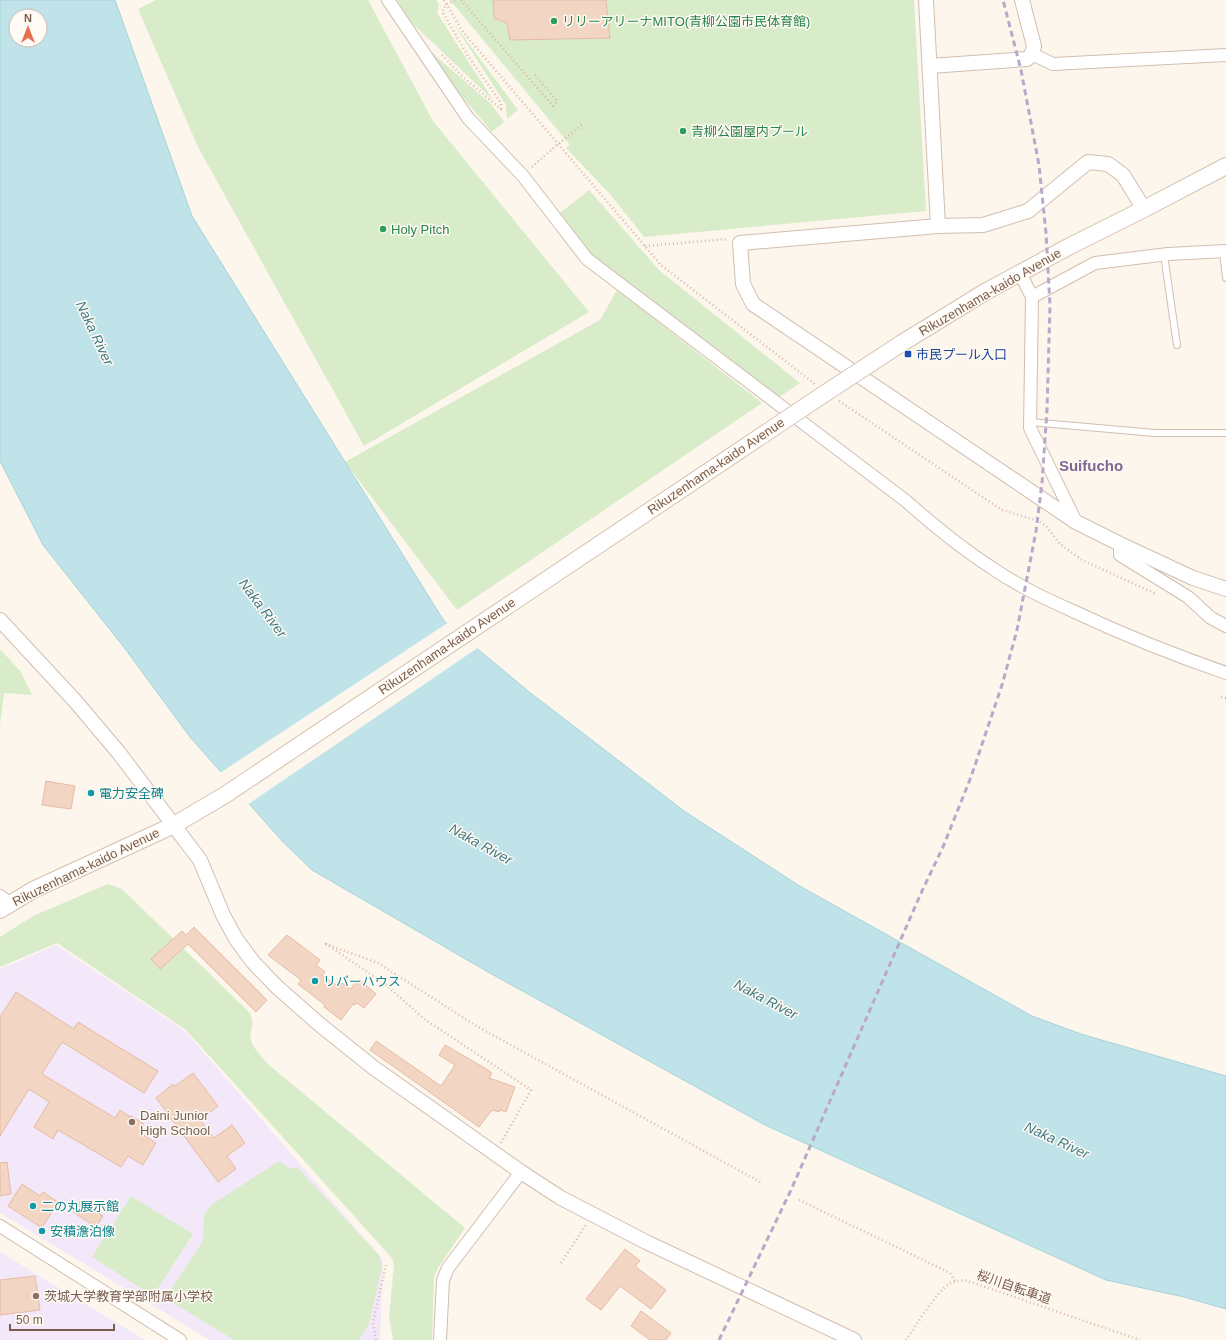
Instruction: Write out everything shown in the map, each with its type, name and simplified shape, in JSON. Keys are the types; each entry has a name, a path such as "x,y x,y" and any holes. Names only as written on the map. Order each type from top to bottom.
{"main road":[{"name":"Rikuzenhama-kaido Avenue","path":"3,904 174,825 224,795 820,396 902,343 1020,273 1226,166"}],"street":[{"path":"388,0 468,118 523,176 586,259 906,502 938,530 986,564 1041,596 1124,635 1226,673"},
{"path":"926,0 938,226"},
{"path":"930,66 1027,59 1032,54 1034,46 1022,0"},
{"path":"1032,54 1053,64 1226,55"},
{"path":"1144,209 1123,175 1108,164 1088,162 1028,211 983,225 938,226 740,243 742,284 753,304 1076,522 1193,578 1226,589"},
{"path":"1032,297 1095,263 1164,255 1224,252"},
{"path":"1020,273 1032,297 1030,428 1076,522"},
{"path":"1120,544 1120,555 1188,597 1211,618 1226,626"},
{"path":"0,620 76,702 119,753 200,860 223,915 236,939 253,962 277,987 319,1024 368,1064 494,1154 561,1198 646,1242 854,1340"},
{"path":"440,1340 443,1280 448,1268 521,1172"},
{"path":"0,1226 180,1340"}],"lane":[{"path":"1224,252 1226,278"},
{"path":"1164,255 1177,345"},
{"path":"1030,422 1154,433 1226,433"}],"path":[{"path":"441,54 464,78 501,109 500,103 468,56 442,11 447,4 455,0"},
{"path":"461,0 553,106 557,101 534,74"},
{"path":"523,176 558,144 583,124"},
{"path":"645,246 729,239"},
{"path":"1221,697 1226,698"},
{"path":"494,1154 531,1090 423,1018 385,984 326,944 378,963 478,1027 762,1183"},
{"path":"799,1200 950,1273 955,1281 939,1293 906,1340"},
{"path":"561,1263 593,1215"},
{"path":"376,1340 373,1323 386,1266"},
{"name":"桜川自転車道","path":"955,1281 965,1280 1140,1340"}],"shaded area":[{"name":"Daini Junior High School","path":"56,945 185,1031 383,1260 380,1340 210,1340 0,1213 0,969"},
{"name":"茨城大学教育学部附属小学校","path":"0,1252 145,1340 0,1340"}],"green space":[{"name":"Holy Pitch","path":"156,0 368,0 433,121 589,312 364,446 198,147 138,9"},
{"path":"397,0 436,0 439,5 437,13 493,100 411,22"},
{"path":"450,0 914,0 926,211 644,237 610,194 566,148 570,145"},
{"path":"452,21 518,110 507,119 506,105"},
{"path":"423,45 491,104 504,122 492,132 450,82"},
{"path":"589,190 659,270 800,383 776,399 591,259 560,213"},
{"path":"617,290 762,403 457,610 345,462 600,320"},
{"path":"0,649 20,671 32,695 4,693 0,725"},
{"path":"108,884 122,889 250,1013 252,1018 250,1037 252,1044 269,1065 465,1228 438,1268 434,1277 432,1340 393,1340 389,1317 394,1265 392,1258 186,1030 57,943 0,967 0,937 33,916"},
{"path":"279,1161 290,1169 297,1167 379,1255 382,1267 369,1324 359,1340 234,1340 165,1298 203,1241 204,1215 211,1205"},
{"path":"131,1196 193,1234 153,1296 92,1257"}],"water":[{"name":"Naka River","path":"0,0 115,0 192,216 444,621 528,691 684,811 798,885 1032,1016 1081,1034 1226,1076 1226,1309 1184,1297 1106,1280 765,1125 488,972 312,870 282,841 190,737 123,646 43,545 0,461"}],"pier":[{"path":"449,622 479,647 247,805 220,773"}],"building":[{"name":"リリーアリーナMITO(青柳公園市民体育館)","path":"493,0 606,0 610,38 510,40 507,23 494,18"},
{"path":"46,781 75,786 71,809 42,805"},
{"path":"194,927 267,1000 256,1012 188,944 160,969 151,959 182,931 186,935"},
{"name":"リバーハウス","path":"287,935 320,960 316,965 325,972 322,975 339,987 342,983 350,989 359,979 376,994 364,1008 357,1003 355,1005 353,1004 341,1020 324,1007 325,1005 298,984 301,980 268,955"},
{"path":"16,992 74,1029 78,1022 158,1071 144,1093 62,1042 42,1074 115,1118 120,1110 129,1116 128,1118 131,1116 144,1124 139,1132 156,1143 143,1165 128,1156 121,1167 58,1130 53,1139 34,1127 49,1102 29,1089 0,1136 0,1017"},
{"path":"376,1041 441,1086 455,1065 439,1055 445,1045 492,1073 489,1078 515,1087 506,1112 492,1110 479,1127 370,1050"},
{"path":"193,1073 218,1106 200,1120 214,1138 232,1125 245,1143 227,1156 236,1169 218,1182 156,1098 173,1084 175,1086"},
{"path":"7,1162 11,1194 0,1196 0,1163"},
{"path":"22,1184 40,1196 43,1192 58,1202 42,1228 8,1206"},
{"path":"80,1202 103,1216 96,1227 73,1212"},
{"path":"625,1249 640,1261 635,1266 666,1290 651,1309 620,1286 601,1310 586,1299"},
{"path":"35,1276 40,1310 0,1315 0,1280"},
{"path":"641,1311 671,1333 666,1340 650,1340 631,1326"}],"railway":[{"path":"719,1340 791,1190 922,891 943,847 971,777 1002,685 1017,630 1036,531 1042,483 1047,410 1050,305 1046,233 1039,165 1021,70 1003,0"}],"place":[{"name":"リリーアリーナMITO(青柳公園市民体育館)","path":"554,21"},
{"name":"青柳公園屋内プール","path":"683,131"},
{"name":"Holy Pitch","path":"383,229"},
{"name":"市民プール入口","path":"908,354"},
{"name":"電力安全碑","path":"91,793"},
{"name":"リバーハウス","path":"315,981"},
{"name":"Daini Junior High School","path":"132,1122"},
{"name":"二の丸展示館","path":"33,1206"},
{"name":"安積澹泊像","path":"42,1231"},
{"name":"茨城大学教育学部附属小学校","path":"36,1296"}],"district":[{"name":"Suifucho","path":"1091,465"}]}
